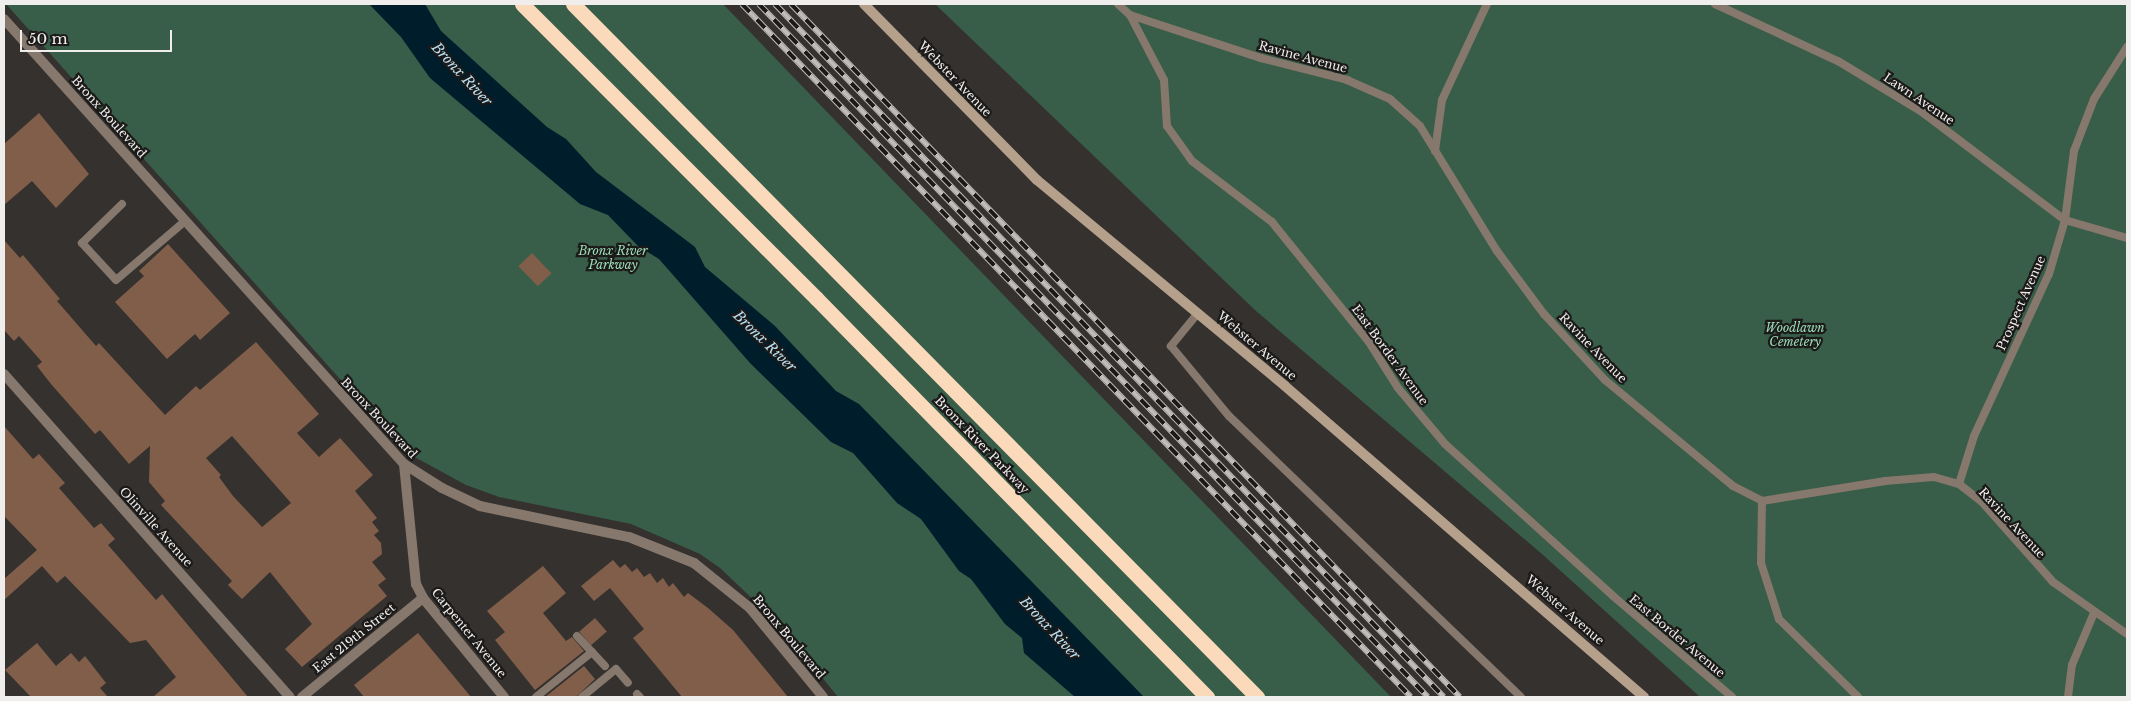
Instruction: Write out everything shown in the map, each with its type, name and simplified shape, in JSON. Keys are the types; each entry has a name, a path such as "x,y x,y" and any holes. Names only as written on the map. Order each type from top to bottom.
{"highway":[{"name":"Bronx River Parkway","path":"522,4 816,298 1207,697"},
{"name":"Bronx River Parkway","path":"573,4 1257,697"}],"main road":[{"name":"Webster Avenue","path":"864,4 1037,180 1198,313 1644,697"}],"street":[{"name":"Bronx Boulevard","path":"4,19 404,464 442,488 480,506 629,537 694,563 750,608 824,697"},
{"name":"Olinville Avenue","path":"4,374 290,697"},
{"name":"Carpenter Avenue","path":"404,464 414,577 423,598 504,697"},
{"name":"East 219th Street","path":"302,697 423,598"}],"lane":[{"name":"East Border Avenue","path":"1118,4 1130,15 1164,80 1168,126 1192,161 1272,222 1369,342 1398,388 1445,444 1612,596 1732,697"},
{"path":"1435,152 1442,100 1487,4"},
{"name":"Lawn Avenue","path":"1715,4 1838,61 1922,112 2065,220 2127,238"},
{"name":"Ravine Avenue","path":"1130,15 1261,58 1347,80 1390,99 1420,126 1497,251 1544,314 1605,380 1733,486 1762,501 1885,480 1934,477 1959,484 1982,502 2053,582 2094,614 2127,634"},
{"name":"Prospect Avenue","path":"1959,484 1974,436 2049,274 2065,220 2074,152 2094,100 2127,47"},
{"path":"122,204 82,243 116,280 185,222"},
{"path":"1198,313 1171,346 1229,416 1520,697"},
{"path":"1762,501 1761,563 1779,619 1858,697"},
{"path":"2068,697 2072,665 2094,614"},
{"path":"577,636 605,666"},
{"path":"536,697 592,652"},
{"path":"582,697 616,669 628,683"}],"green space":[{"name":"Bronx River Parkway","path":"6,4 723,4 1391,697 838,697 777,622 720,568 700,554 631,524 499,497 466,485 411,455 395,441"},
{"name":"Woodlawn Cemetery","path":"935,4 2127,4 2127,697 1700,697 1542,554 1256,311"}],"water":[{"name":"Bronx River","path":"369,4 425,4 441,31 547,127 566,139 596,172 695,247 705,267 775,326 836,391 859,404 1144,697 1075,697 1024,653 1022,638 1005,624 971,579 959,571 921,519 897,503 853,453 831,442 750,363 659,259 638,246 608,215 580,204 430,78 401,37"}],"building":[{"path":"39,113 89,174 56,208 32,181 4,205 4,144"},
{"path":"4,240 20,258 23,255 60,299 57,301 96,346 99,343 165,415 196,386 200,390 256,342 319,414 297,433 319,457 340,438 373,475 355,491 377,518 372,522 379,531 374,535 381,543 382,554 372,562 386,579 378,585 387,596 302,667 285,649 312,624 270,572 242,599 228,585 232,581 161,505 165,501 149,482 150,446 129,464 100,430 95,434 51,384 37,366 42,362 19,336 14,341 4,330","holes":["232,436 291,503 262,527 233,496 219,477 221,475 206,458"]},
{"path":"168,244 230,313 200,340 195,334 167,359 115,302 144,276 139,271"},
{"path":"532,253 551,273 538,286 518,266"},
{"path":"4,426 33,459 39,454 65,483 59,488 94,528 101,523 115,539 108,545 156,600 162,594 248,697 153,697 176,677 146,640 130,643 65,576 57,583 42,566 4,600 4,579 37,550 4,516"},
{"path":"613,560 620,568 625,564 632,572 637,568 644,577 650,573 657,583 663,578 669,587 673,583 684,597 688,593 708,608 733,630 788,697 682,697 633,638 644,629 610,588 594,601 581,586"},
{"path":"543,566 566,593 543,613 566,641 572,637 584,651 535,690 495,640 505,632 487,611"},
{"path":"595,618 607,632 591,645 579,632"},
{"path":"418,633 471,697 364,697 354,685"},
{"path":"37,643 56,666 71,653 79,662 85,656 106,683 100,688 108,697 31,697 5,670"},
{"path":"584,666 595,679 576,697 545,697"}],"railway":[{"path":"742,4 1411,697"},
{"path":"759,4 1428,697"},
{"path":"775,4 1444,697"},
{"path":"791,4 1460,697"}]}
